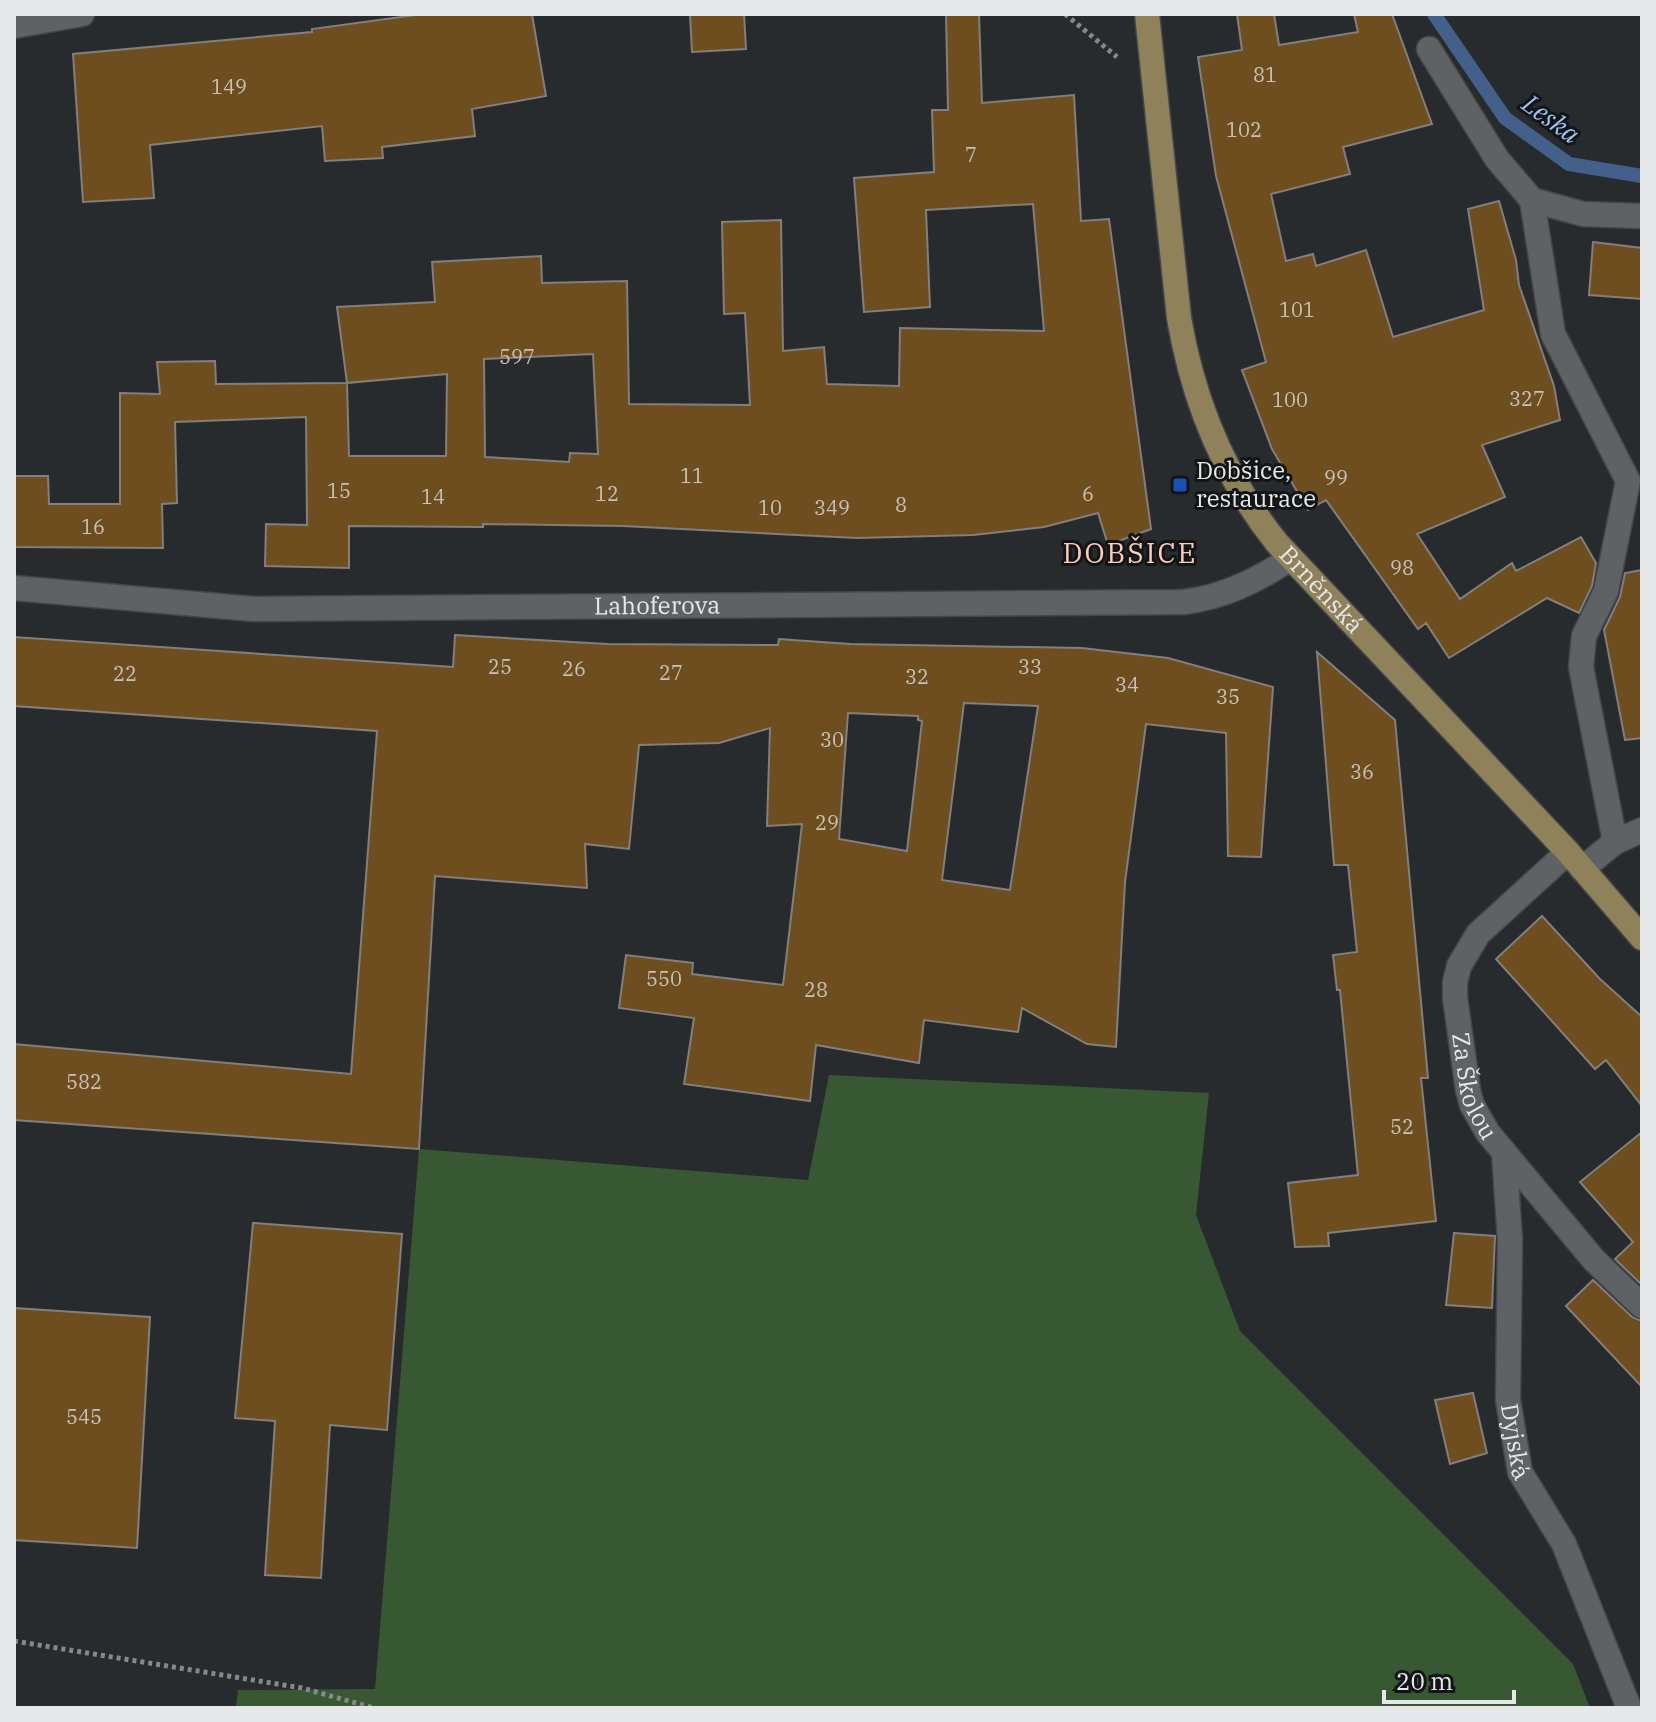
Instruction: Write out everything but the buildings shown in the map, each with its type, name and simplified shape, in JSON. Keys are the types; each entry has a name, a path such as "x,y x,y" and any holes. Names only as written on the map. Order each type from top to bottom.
{"main road":[{"name":"Brněnská","path":"1147,18 1179,318 1191,376 1211,431 1236,483 1263,526 1291,558 1575,860 1642,938"}],"street":[{"path":"14,26 82,14"},
{"path":"1429,49 1497,159 1532,200 1553,334 1628,481 1606,591 1584,636 1580,653 1615,842"},
{"path":"1532,200 1583,214 1642,216"},
{"name":"Lahoferova","path":"14,588 253,609 1184,602 1203,600 1241,587 1291,558"},
{"name":"Za Školou","path":"1642,830 1575,860 1478,934 1459,966 1455,982 1468,1090 1478,1118 1594,1260 1642,1306"},
{"name":"Dyjská","path":"1504,1152 1510,1240 1508,1400 1520,1472 1564,1544 1629,1708"}],"path":[{"path":"1065,14 1123,62 1152,59"},
{"path":"14,1641 302,1688 374,1708"}],"green space":[{"path":"829,1075 1209,1093 1196,1215 1240,1331 1573,1664 1590,1708 236,1708 238,1690 375,1689 419,1149 808,1180"}],"waterway":[{"name":"Leska","path":"1434,14 1505,118 1569,164 1642,176"}],"place":[{"name":"Dobšice, restaurace","path":"1180,485"}],"district":[{"name":"DOBŠICE","path":"1130,553"}]}
